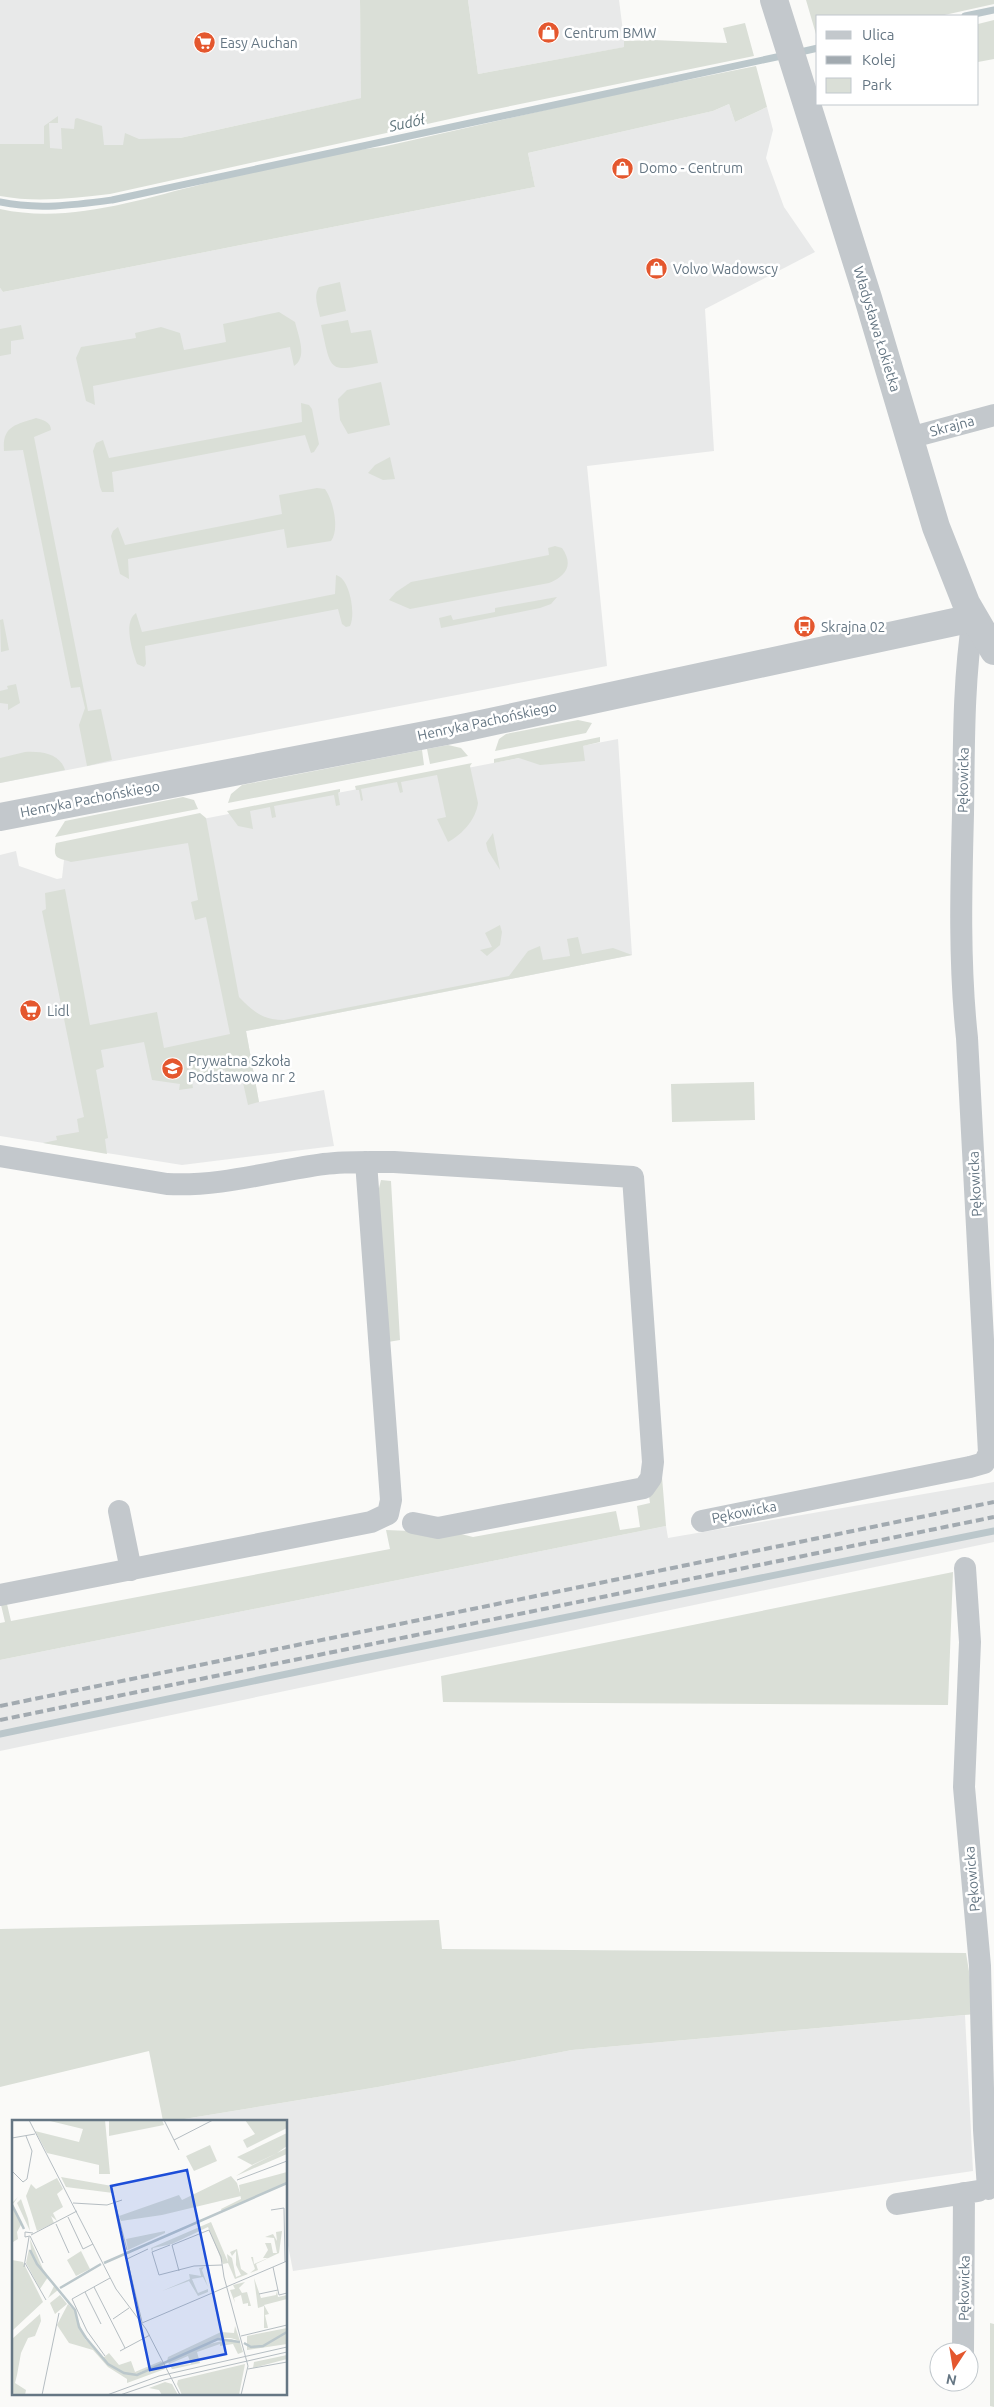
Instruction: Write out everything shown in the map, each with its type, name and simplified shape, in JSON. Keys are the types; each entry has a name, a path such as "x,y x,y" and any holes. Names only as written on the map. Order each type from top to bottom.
{"street":[{"name":"Władysława Łokietka","path":"777,11 868,298 936,527 973,618 994,651"},
{"name":"Skrajna","path":"909,438 994,414"},
{"name":"Henryka Pachońskiego","path":"0,817 467,727 973,618"},
{"name":"Pękowicka","path":"702,1521 970,1467 984,1463 989,1453 967,1038 962,994 965,678 973,618"},
{"path":"0,1156 167,1184 184,1185 213,1183 326,1164 366,1162 394,1162 633,1177 652,1462 651,1478 644,1488 438,1528 413,1523"},
{"path":"0,1595 371,1522 388,1514 391,1500 366,1162"},
{"path":"119,1511 131,1570"},
{"name":"Pękowicka","path":"898,2204 991,2189 984,2130 980,1966 964,1787 970,1642 965,1568"},
{"name":"Pękowicka","path":"963,2342 964,2194"}],"shaded area":[{"path":"0,0 360,0 362,98 180,138 130,156 0,157"},
{"name":"Centrum BMW","path":"468,0 619,0 625,47 478,74"},
{"path":"729,104 735,122 767,107 773,130 766,158 784,207 815,252 705,309 714,451 587,466 607,666 0,783 0,288 3,292 535,187 528,153 713,111"},
{"path":"618,739 632,955 246,1031 259,1102 324,1090 334,1146 182,1165 0,1136 0,855 16,851 19,866 57,879 62,878 64,860 62,846"},
{"path":"994,1482 994,1542 0,1751 0,1660 666,1526 668,1538"},
{"path":"965,2015 973,2171 293,2271 288,2245 288,2120 178,2120 378,2087 572,2050"}],"green space":[{"path":"360,0 468,0 478,74 624,47 624,41 653,40 727,43 723,28 745,23 754,56 477,113 110,194 41,199 0,196 0,144 44,144 44,126 58,116 58,123 49,123 50,148 62,149 61,128 74,129 75,119 77,118 102,126 104,145 123,145 125,133 139,139 180,138 361,98"},
{"path":"806,0 994,0 994,4 944,15 816,15 816,34"},
{"path":"994,20 994,59 979,62 979,24"},
{"path":"756,66 767,107 735,122 729,104 713,111 528,153 535,187 3,292 0,288 0,209 51,214 102,208 348,151 382,147 598,98"},
{"path":"340,282 346,311 320,317 316,298 317,290 319,287"},
{"path":"279,312 295,322 300,339 300,357 294,366 290,347 93,386 95,405 86,401 76,358 81,347 136,338 135,333 161,327 180,333 184,350 226,342 223,324"},
{"path":"348,320 351,333 371,330 378,363 340,368 334,366 330,361 321,325"},
{"path":"21,325 24,339 11,341 11,354 0,356 0,329"},
{"path":"381,382 390,425 348,434 340,420 338,399 347,390"},
{"path":"301,403 309,405 312,409 319,444 314,452 311,453 305,435 112,472 114,492 102,492 93,451 96,443 103,440 109,458 302,422"},
{"path":"36,418 46,422 51,427 51,430 34,437 88,711 101,709 112,760 87,766 79,725 85,708 80,687 71,688 23,450 4,451 5,436 8,431 16,425"},
{"path":"390,457 395,479 383,480 368,473 375,465"},
{"path":"317,488 325,489 333,507 335,529 331,541 287,548 284,529 128,559 129,579 120,574 111,536 118,527 125,545 282,514 279,495"},
{"path":"555,546 562,548 566,554 568,565 560,577 549,583 410,609 389,600 396,592 411,582 549,555 548,548"},
{"path":"336,575 345,583 348,590 352,606 350,626 346,627 342,624 338,609 145,646 146,664 144,667 137,664 129,629 132,617 136,613 142,632 335,594"},
{"path":"557,597 551,604 540,608 441,628 439,618 451,615 453,620 495,612 495,608"},
{"path":"3,619 9,650 1,652 0,620"},
{"path":"16,684 20,703 8,710 8,704 0,703 0,691 8,689 7,686"},
{"path":"578,720 592,723 586,733 495,751 499,739 506,734"},
{"path":"600,737 600,742 583,746 585,761 540,765 519,758 494,763 494,759"},
{"path":"448,745 461,748 468,756 430,764 427,749"},
{"path":"422,750 424,765 228,803 231,794 242,785"},
{"path":"25,752 49,754 59,760 65,770 0,783 0,758"},
{"path":"472,763 470,766 478,803 477,809 468,826 448,842 437,819 446,817 437,775 401,782 403,792 400,793 397,782 361,789 363,800 361,801 359,790 356,790 355,786"},
{"path":"340,789 338,793 340,805 336,806 334,795 274,806 276,817 272,818 270,807 250,811 253,829 238,826 227,811"},
{"path":"183,797 194,800 198,809 55,837 65,821"},
{"path":"200,813 206,818 239,997 258,1014 276,1020 509,976 528,951 540,946 543,960 570,956 567,939 578,937 582,954 613,948 632,955 246,1031 259,1102 248,1105 241,1074 227,1077 225,1070 191,1076 193,1088 179,1090 180,1084 152,1080 144,1042 101,1050 104,1067 96,1070 108,1138 105,1139 107,1154 43,1143 57,1140 56,1136 79,1132 77,1119 84,1117 42,911 46,909 45,893 65,889 90,1025 157,1012 164,1048 230,1034 206,917 195,920 191,902 198,900 188,843 71,862 60,859 55,853 56,843"},
{"path":"493,833 500,870 488,851 486,843"},
{"path":"500,925 502,932 500,945 487,956 480,950 492,947 485,933"},
{"path":"754,1082 755,1120 672,1122 671,1084"},
{"path":"381,1180 391,1181 400,1340 388,1342 378,1192"},
{"path":"662,1477 666,1526 0,1660 0,1623 5,1622 1,1605 7,1604 11,1621 390,1549 386,1530 457,1533 473,1537 616,1511 620,1530 640,1527 637,1506 650,1503 649,1496"},
{"path":"953,1572 948,1705 443,1702 441,1676"},
{"path":"439,1920 442,1949 966,1953 976,2014 572,2050 378,2087 178,2120 163,2120 149,2051 0,2087 0,1929"},
{"path":"990,2323 994,2324 994,2407 990,2406"}],"waterway":[{"name":"Sudół","path":"970,15 994,10"},
{"name":"Sudół","path":"796,53 816,48"},
{"name":"Sudół","path":"0,202 42,206 112,200 786,55"},
{"path":"0,1734 354,1660 994,1531"}],"railway":[{"path":"0,1706 994,1502"},
{"path":"0,1720 994,1517"}],"place":[{"name":"Centrum BMW","path":"548,33"},
{"name":"Easy Auchan","path":"204,43"},
{"name":"Domo - Centrum","path":"623,168"},
{"name":"Volvo Wadowscy","path":"657,269"},
{"name":"Skrajna 02","path":"805,627"},
{"name":"Lidl","path":"31,1011"},
{"name":"Prywatna Szkoła Podstawowa nr 2","path":"172,1069"}]}
